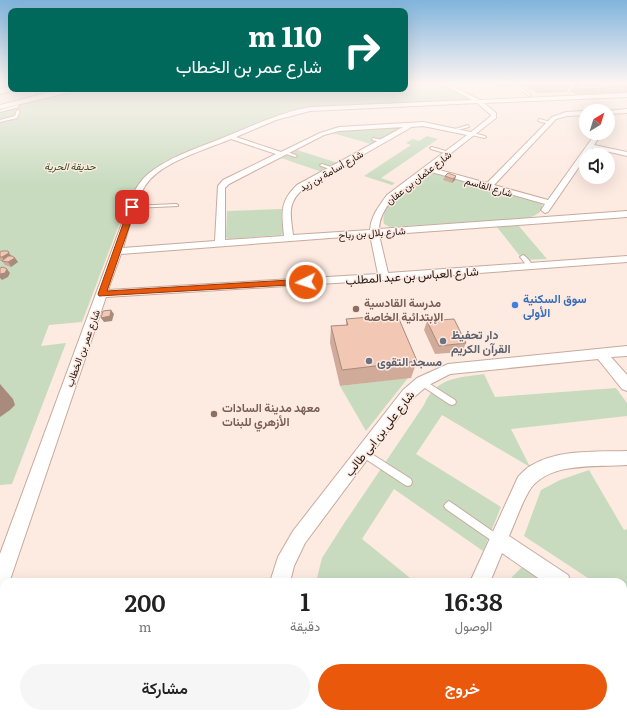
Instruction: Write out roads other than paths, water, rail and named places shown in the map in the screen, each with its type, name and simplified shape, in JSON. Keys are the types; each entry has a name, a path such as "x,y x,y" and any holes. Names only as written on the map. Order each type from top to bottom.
{"street":[{"name":"شارع عمر بن الخطاب","path":"1,578 140,187 159,169 178,159 279,118"},
{"name":"شارع عثمان بن عفان","path":"384,277 373,232 375,220 382,205 390,197 428,169 492,118"},
{"path":"489,186 550,123 558,118"},
{"name":"شارع أسامة بن زيد","path":"289,238 286,208 289,198 300,187 411,125"},
{"path":"220,243 221,188 223,185 230,179 282,153 334,130 346,128 427,125 473,134"},
{"path":"231,137 282,153"},
{"path":"537,220 594,140"},
{"path":"590,146 627,154"},
{"name":"شارع القاسم","path":"428,169 489,186 505,193 549,204"},
{"name":"شارع بلال بن رباح","path":"117,251 627,214"},
{"name":"شارع العباس بن عبد المطلب","path":"102,294 384,277 627,259"},
{"name":"شارع على بن ابى طالب","path":"281,578 285,564 299,537 408,394 422,382 448,369 627,351"},
{"path":"601,354 627,385"},
{"path":"482,578 524,483 539,469 561,463 627,458"},
{"path":"498,540 555,578"}],"lane":[{"path":"0,121 14,118"},
{"path":"539,120 550,123"},
{"path":"454,130 468,126"},
{"path":"473,134 484,137"},
{"path":"373,139 381,141"},
{"path":"432,148 448,153"},
{"path":"282,153 295,156"},
{"path":"322,165 333,169"},
{"path":"132,207 176,205"},
{"path":"523,257 530,266"},
{"path":"422,382 452,402"},
{"path":"364,453 408,482"},
{"path":"449,506 498,540"}],"place":[{"name":"سوق السكنية الأولى","path":"515,305"},
{"name":"مدرسة القادسية الإبتدائية الخاصة","path":"356,309"},
{"name":"دار تحفيظ القرآن الكريم","path":"443,341"},
{"name":"مسجد التقوى","path":"369,361"},
{"name":"معهد مدينة السادات الأزهري للبنات","path":"214,414"}],"park label":[{"name":"حديقة الحرية","path":"70,165"}]}
